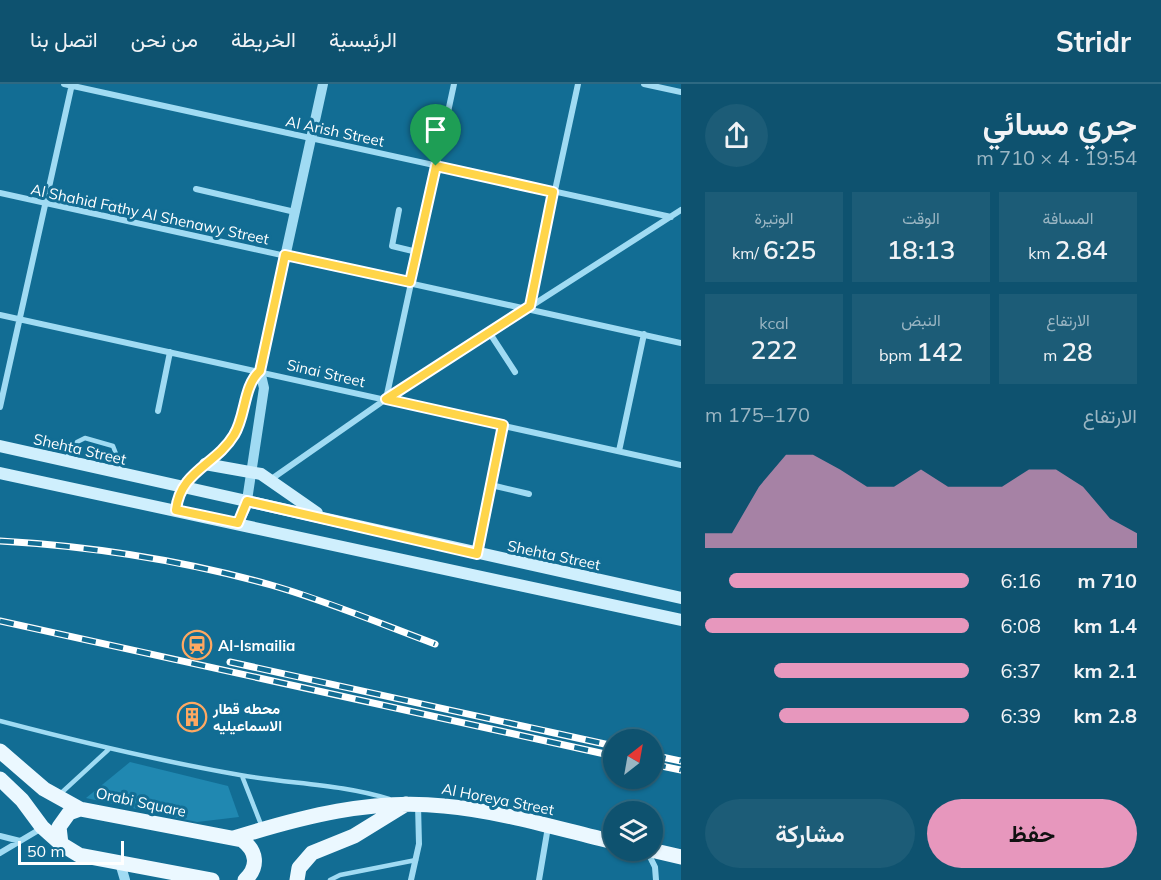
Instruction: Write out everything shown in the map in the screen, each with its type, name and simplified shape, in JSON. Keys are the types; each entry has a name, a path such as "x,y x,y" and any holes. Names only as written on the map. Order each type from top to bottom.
{"main road":[{"name":"Shehta Street","path":"0,446 681,598"},
{"path":"204,464 251,472 270,480 326,518"},
{"path":"0,473 681,621"},
{"path":"0,752 57,797 80,809"},
{"path":"0,779 28,806 42,827 61,844 79,855 176,877 212,880"},
{"path":"297,880 299,868 312,853 354,836 412,804"},
{"name":"Al Horeya Street","path":"234,838 353,809 412,804 468,809 603,840"},
{"name":"Orabi Square","path":"61,844 58,832 61,821 69,813 80,809 234,838"},
{"path":"234,838 242,840 253,851 255,867 245,880"},
{"path":"663,853 681,857"}],"street":[{"name":"Al Arish Street","path":"64,84 671,217"},
{"path":"238,523 247,501 264,387 260,371 323,84"},
{"path":"386,399 454,84"},
{"path":"529,307 578,84"},
{"path":"644,84 681,92"},
{"path":"0,407 72,85"},
{"path":"196,189 295,212"},
{"name":"Al Shahid Fathy Al Shenawy Street","path":"0,194 529,307 681,343"},
{"path":"399,210 392,246 417,252"},
{"path":"270,480 386,399 681,210"},
{"name":"Sinai Street","path":"0,315 681,465"},
{"path":"489,332 515,372"},
{"path":"619,451 645,334"},
{"path":"158,411 170,352"},
{"path":"176,510 182,488 191,474 222,451 234,434 243,415 252,381 260,371"},
{"path":"477,554 503,425"},
{"path":"491,485 529,494"},
{"path":"411,880 419,831 412,804"},
{"path":"0,853 42,827"},
{"path":"539,880 548,827"},
{"path":"0,836 20,841"},
{"path":"652,861 655,867 656,880"},
{"path":"120,863 125,880"}],"lane":[{"path":"64,461 80,440 86,438 107,443 117,451 124,474"},
{"path":"0,721 108,750 242,776 350,789 412,804"},
{"path":"57,797 108,750"},
{"path":"242,776 264,829"},
{"path":"330,880 340,875 416,860"}],"shaded area":[{"path":"130,762 228,786 239,817 197,822 86,798"}],"railway":[{"path":"0,541 137,556 238,576 313,598 435,644"},
{"path":"0,621 603,754"},
{"path":"230,662 603,744"},
{"path":"663,757 681,761"},
{"path":"663,766 681,770"}],"place":[{"name":"Al-Ismailia","path":"197,645"},
{"name":"محطه قطار الاسماعيليه","path":"192,717"}],"route":[{"path":"436,166 553,192 530,306 386,399 503,425 477,554 247,501 238,523 176,510 178,495 186,480 198,468 222,451 239,425 252,381 260,371 285,255 410,282 436,166"}]}
